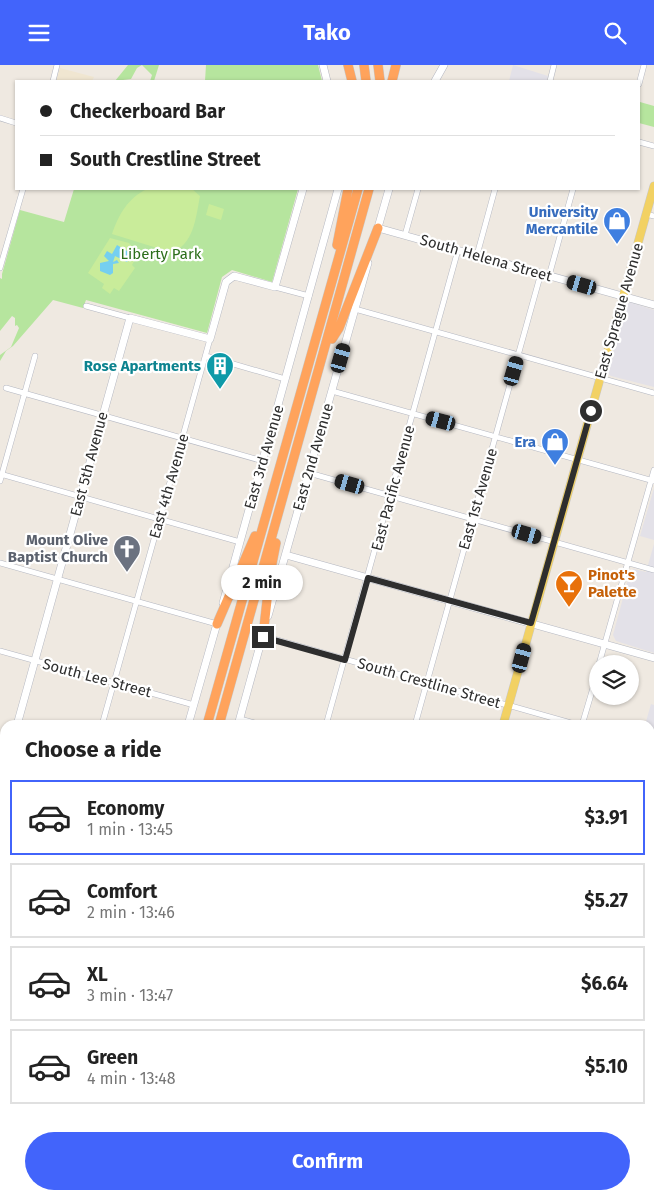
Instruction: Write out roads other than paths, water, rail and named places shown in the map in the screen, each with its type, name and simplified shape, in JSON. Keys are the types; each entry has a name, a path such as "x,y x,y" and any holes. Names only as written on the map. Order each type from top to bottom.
{"highway":[{"path":"348,65 352,80"},
{"path":"364,65 366,80"},
{"path":"378,65 380,80"},
{"path":"392,80 396,65"},
{"path":"329,289 348,190"},
{"path":"208,720 358,190"},
{"path":"220,720 369,190"},
{"path":"357,235 368,212 375,190"},
{"path":"326,348 339,328 378,228"},
{"path":"217,624 268,506"},
{"path":"263,637 270,574 277,538 278,517"}],"main road":[{"name":"East Sprague Avenue","path":"504,720 623,296 650,215 654,186"}],"street":[{"path":"53,80 58,65"},
{"path":"323,65 327,80"},
{"path":"436,80 444,65"},
{"path":"550,80 554,65"},
{"path":"640,80 644,65"},
{"path":"0,118 15,123"},
{"path":"640,142 654,147"},
{"path":"0,268 23,190"},
{"path":"303,190 275,287 308,296"},
{"name":"East 3rd Avenue","path":"190,720 338,190"},
{"name":"East 2nd Avenue","path":"240,720 389,190"},
{"path":"405,235 418,190"},
{"path":"477,255 496,190"},
{"path":"549,276 573,190"},
{"name":"South Helena Street","path":"378,228 654,305"},
{"name":"East Pacific Avenue","path":"327,720 458,250"},
{"name":"East 1st Avenue","path":"416,720 541,273"},
{"name":"East 4th Avenue","path":"103,720 226,282 230,277 234,276 275,287"},
{"path":"86,306 210,339"},
{"path":"355,309 654,393"},
{"name":"East 5th Avenue","path":"18,720 130,318"},
{"path":"0,481 35,355"},
{"path":"206,356 285,379"},
{"path":"6,388 263,461"},
{"path":"332,391 653,481"},
{"path":"602,655 653,481 654,470"},
{"path":"309,473 654,570"},
{"path":"1,475 240,542"},
{"path":"286,555 654,658"},
{"path":"0,563 217,624"},
{"name":"South Crestline Street","path":"263,637 560,720"},
{"name":"South Lee Street","path":"0,651 194,705"},
{"path":"583,720 589,701"}],"water":[{"path":"117,245 132,254 127,262 115,256 113,262 117,260 119,263 113,264 113,273 110,275 100,271 100,263 109,261 104,256 107,251 112,254"}],"place":[{"name":"University Mercantile","path":"617,245"},
{"name":"Rose Apartments","path":"220,390"},
{"name":"Era","path":"555,466"},
{"name":"Mount Olive Baptist Church","path":"127,573"},
{"name":"Pinot's Palette","path":"569,608"}],"park label":[{"name":"Liberty Park","path":"161,254"}]}
